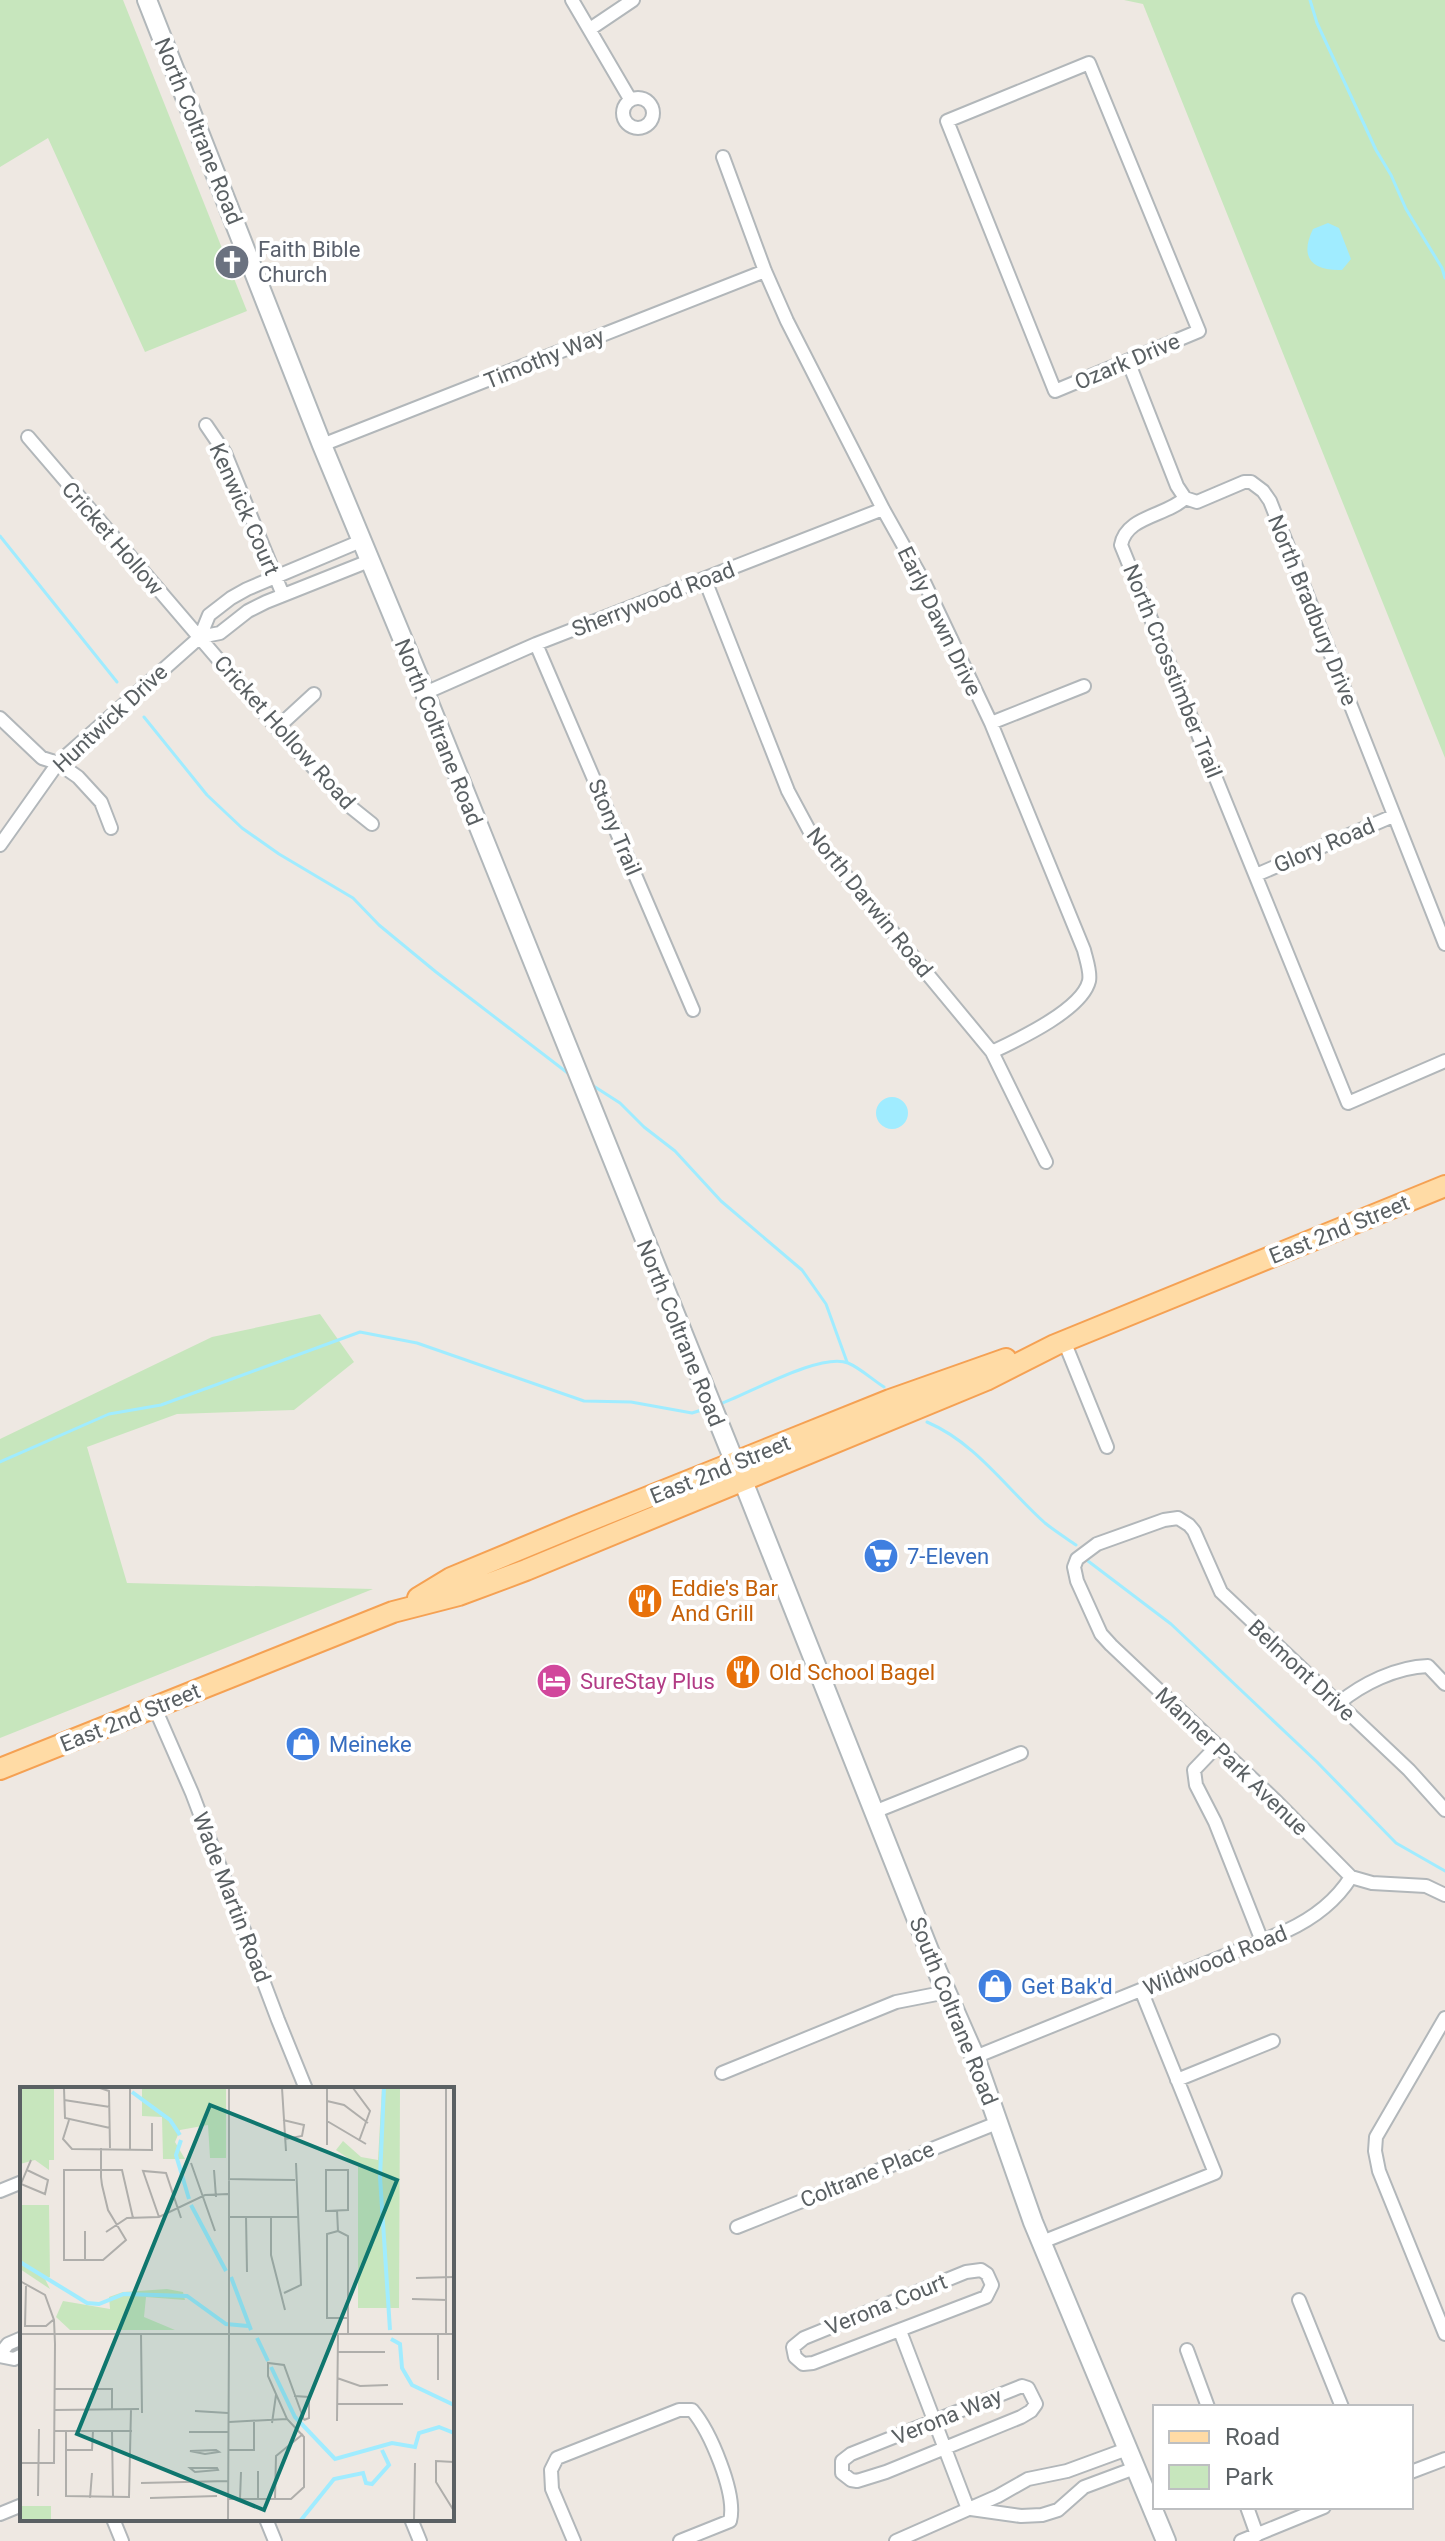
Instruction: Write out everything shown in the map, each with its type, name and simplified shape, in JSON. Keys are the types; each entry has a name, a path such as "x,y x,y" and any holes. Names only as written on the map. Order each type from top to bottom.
{"main road":[{"name":"East 2nd Street","path":"0,1769 393,1612 459,1595 526,1570 955,1376 1059,1343 1445,1186"},
{"name":"East 2nd Street","path":"393,1612 451,1578 576,1526 739,1472"},
{"path":"526,1570 529,1560 576,1526"}],"street":[{"name":"North Coltrane Road","path":"147,0 322,445 739,1472"},
{"path":"572,0 630,99"},
{"path":"590,29 633,0"},
{"name":"Ozark Drive","path":"1089,63 1199,331 1128,361 1055,391 947,121 1089,63"},
{"name":"Early Dawn Drive","path":"723,157 787,321 925,584 991,723 1084,950 1089,980 1083,993 1054,1018 992,1052"},
{"name":"Timothy Way","path":"322,445 765,271"},
{"path":"1128,361 1177,486 1185,498"},
{"name":"Kenwick Court","path":"206,425 225,453 283,595"},
{"name":"Cricket Hollow","path":"28,437 200,637"},
{"name":"North Bradbury Drive","path":"1185,498 1197,502 1244,482 1251,482 1270,501 1393,816"},
{"name":"North Crosstimber Trail","path":"1185,498 1176,507 1130,527 1122,536 1121,545 1348,1103 1445,1061"},
{"name":"Sherrywood Road","path":"425,693 536,644 883,509"},
{"name":"Huntwick Drive","path":"0,845 58,763 200,637 209,615 247,589 361,541"},
{"name":"Huntwick Drive","path":"200,637 220,633 248,611 369,561"},
{"name":"North Darwin Road","path":"705,580 788,791 810,832 992,1052 1046,1162"},
{"name":"Cricket Hollow Road","path":"200,637 277,728 347,804 372,824"},
{"name":"Stony Trail","path":"536,644 693,1010"},
{"path":"991,723 1084,686"},
{"path":"277,728 314,694"},
{"path":"0,718 42,758 58,763 78,777 101,802 111,828"},
{"path":"1393,816 1445,944"},
{"name":"Glory Road","path":"1256,875 1393,816"},
{"path":"1059,1343 1107,1447"},
{"name":"South Coltrane Road","path":"739,1472 975,2057 1042,2242 1166,2541"},
{"name":"Manner Park Avenue","path":"1178,1518 1097,1544 1077,1559 1074,1567 1077,1581 1101,1634 1351,1877"},
{"name":"Belmont Drive","path":"1178,1518 1194,1531 1221,1592 1409,1770 1445,1810"},
{"path":"1339,1703 1358,1688 1413,1667 1428,1666 1445,1684"},
{"name":"Wade Martin Road","path":"154,1706 192,1793 305,2087"},
{"path":"1216,1747 1194,1770 1196,1785 1215,1822 1262,1941"},
{"path":"874,1812 1021,1753"},
{"path":"1351,1877 1372,1883 1426,1886 1445,1895"},
{"name":"Wildwood Road","path":"975,2057 1299,1925 1340,1895 1351,1877"},
{"path":"1042,2242 1215,2173 1141,1990"},
{"path":"722,2073 896,2002 947,1992"},
{"path":"1445,2018 1376,2137 1375,2151 1379,2171 1445,2334"},
{"path":"1177,2080 1273,2041"},
{"name":"Coltrane Place","path":"737,2227 997,2123"},
{"path":"0,2191 20,2183"},
{"name":"Verona Court","path":"981,2270 989,2276 992,2285 986,2297 900,2331 813,2363 799,2362 793,2350 804,2338 966,2272 981,2270"},
{"path":"1299,2300 1341,2405"},
{"path":"900,2331 968,2509"},
{"path":"20,2339 8,2344 0,2355 14,2359 20,2356"},
{"path":"1187,2350 1207,2405"},
{"name":"Verona Way","path":"1022,2386 1028,2388 1035,2399 1034,2408 1021,2417 886,2472 857,2481 842,2473 842,2461 846,2457 934,2420 1022,2386"},
{"path":"574,2541 552,2489 551,2470 557,2458 679,2410 692,2410 702,2422 731,2494 733,2510 730,2521 680,2541"},
{"path":"896,2541 998,2496 1028,2479 1067,2471 1127,2449"},
{"path":"1413,2471 1445,2459"},
{"path":"968,2509 1021,2516 1042,2515 1058,2510 1084,2487 1135,2468"},
{"path":"0,2514 20,2506"},
{"path":"1248,2509 1257,2535"},
{"path":"1241,2541 1319,2509"},
{"path":"114,2521 122,2541"},
{"path":"267,2521 275,2541"},
{"path":"412,2521 420,2541"}],"green space":[{"path":"0,0 123,0 247,311 145,352 48,138 0,167"},
{"path":"1124,0 1445,0 1445,758 1143,4"},
{"path":"320,1314 354,1362 294,1410 177,1414 87,1447 127,1583 373,1589 0,1738 0,1439 212,1337"}],"water":[{"path":"1328,223 1339,228 1351,259 1342,270 1316,265 1308,255 1313,229"},
{"path":"892,1097 903,1102 908,1113 903,1124 892,1129 881,1124 876,1113 881,1102"}],"waterway":[{"path":"1310,0 1317,23 1376,150 1445,278"},
{"path":"0,536 117,682"},
{"path":"144,717 207,795 242,828 353,898 379,925 436,972 569,1074"},
{"path":"592,1085 620,1103 675,1151 721,1201 802,1270 826,1304 847,1362"},
{"path":"0,1462 109,1414 161,1405 360,1332 417,1343 584,1401 631,1402 692,1413 705,1409"},
{"path":"720,1404 784,1376 836,1361 853,1365 884,1387"},
{"path":"927,1422 976,1454 1045,1523 1076,1545"},
{"path":"1088,1561 1171,1624 1317,1762 1396,1843 1445,1871"}],"place":[{"name":"Faith Bible Church","path":"232,262"},
{"name":"7-Eleven","path":"881,1556"},
{"name":"Eddie's Bar And Grill","path":"645,1601"},
{"name":"Old School Bagel","path":"743,1672"},
{"name":"SureStay Plus","path":"554,1681"},
{"name":"Meineke","path":"303,1744"},
{"name":"Get Bak'd","path":"995,1986"}]}
